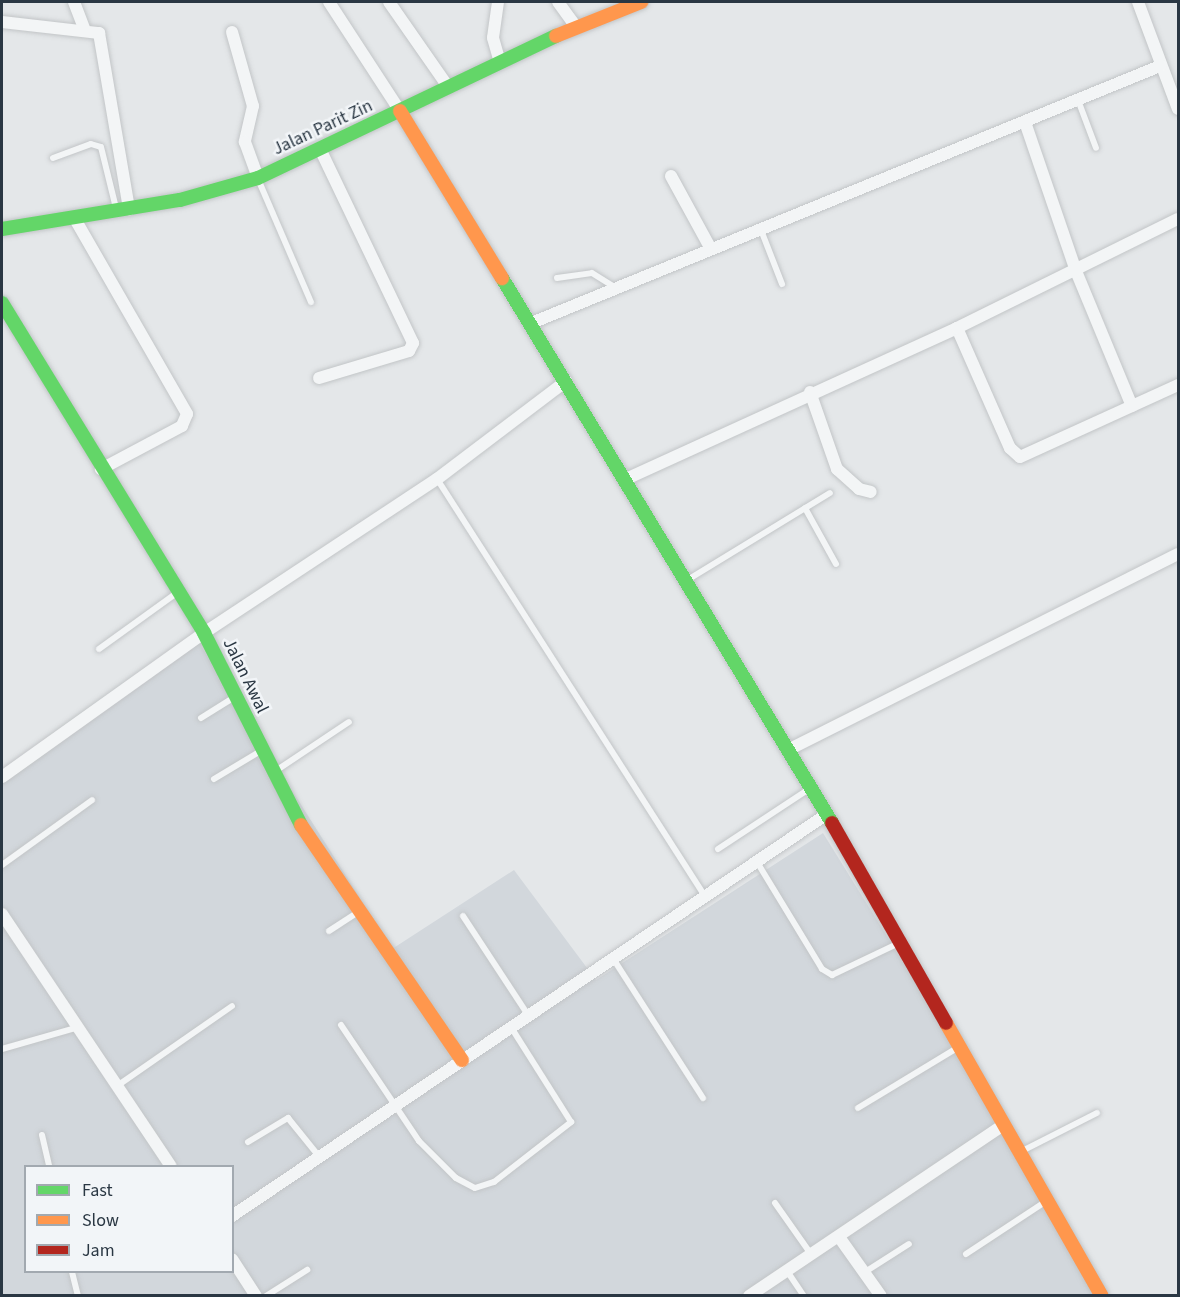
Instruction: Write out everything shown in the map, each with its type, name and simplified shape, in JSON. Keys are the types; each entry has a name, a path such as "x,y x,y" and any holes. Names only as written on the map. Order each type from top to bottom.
{"street":[{"path":"74,2 84,28"},
{"path":"329,2 539,318 572,391 790,749 901,942 1045,1202 1102,1296"},
{"path":"389,2 447,85"},
{"path":"498,2 493,38 499,59"},
{"path":"558,2 578,28"},
{"name":"Jalan Parit Zin","path":"2,229 123,210 258,178 321,151 499,59 640,2"},
{"path":"1138,2 1160,66 1177,103"},
{"path":"2,22 84,28 99,33 105,50 123,210"},
{"path":"232,32 253,106 245,142 258,178"},
{"path":"539,318 761,230 1160,66"},
{"path":"1025,122 1076,271 1132,406"},
{"path":"319,378 409,351 413,344 321,151"},
{"path":"671,176 711,249"},
{"path":"75,219 187,414 182,426 101,469"},
{"path":"626,478 810,392 957,328 1179,219"},
{"name":"Jalan Awal","path":"2,303 101,469 204,633 236,696 259,752 272,774 358,912 462,1060"},
{"path":"957,328 1010,448 1020,457 1179,385"},
{"path":"2,777 204,633 438,482 572,391"},
{"path":"810,392 837,469 848,481 871,492"},
{"path":"790,749 1179,554"},
{"path":"234,1215 318,1155 395,1106 826,814"},
{"path":"2,914 75,1028 170,1165"},
{"path":"749,1296 1003,1125"},
{"path":"839,1237 881,1296"},
{"path":"234,1262 256,1296"}],"lane":[{"path":"1078,99 1096,148"},
{"path":"52,158 91,144 101,147 123,210"},
{"path":"258,178 311,303"},
{"path":"761,230 782,284"},
{"path":"556,278 592,273 614,287"},
{"path":"438,482 704,895"},
{"path":"688,579 830,493"},
{"path":"805,508 836,564"},
{"path":"99,649 178,592"},
{"path":"201,718 236,696"},
{"path":"272,774 349,722"},
{"path":"214,779 259,752"},
{"path":"718,849 812,787"},
{"path":"2,865 92,800"},
{"path":"756,861 822,969 832,975 901,942"},
{"path":"329,931 358,912"},
{"path":"463,916 528,1014"},
{"path":"612,957 703,1098"},
{"path":"117,1087 232,1006"},
{"path":"341,1025 395,1106 456,1179 475,1188 494,1182 571,1122 511,1027"},
{"path":"2,1049 75,1028"},
{"path":"858,1108 960,1047"},
{"path":"1019,1153 1098,1113"},
{"path":"248,1142 288,1118 318,1155"},
{"path":"42,1135 49,1165"},
{"path":"966,1254 1045,1202"},
{"path":"775,1203 811,1255"},
{"path":"865,1272 909,1244"},
{"path":"266,1296 307,1270"},
{"path":"787,1271 804,1296"},
{"path":"72,1273 78,1296"}],"shaded area":[{"path":"196,638 392,949 514,870 596,980 823,833 1109,1295 2,1295 2,780"}],"traffic: fast":[{"path":"2,229 180,200 258,178 556,36"},
{"path":"502,278 832,823"},
{"path":"2,303 204,633 301,825"}],"traffic: slow":[{"path":"556,36 641,2"},
{"path":"400,111 502,278"},
{"path":"301,825 462,1060"},
{"path":"946,1023 1102,1296"}],"traffic: jam":[{"path":"832,823 946,1023"}]}
